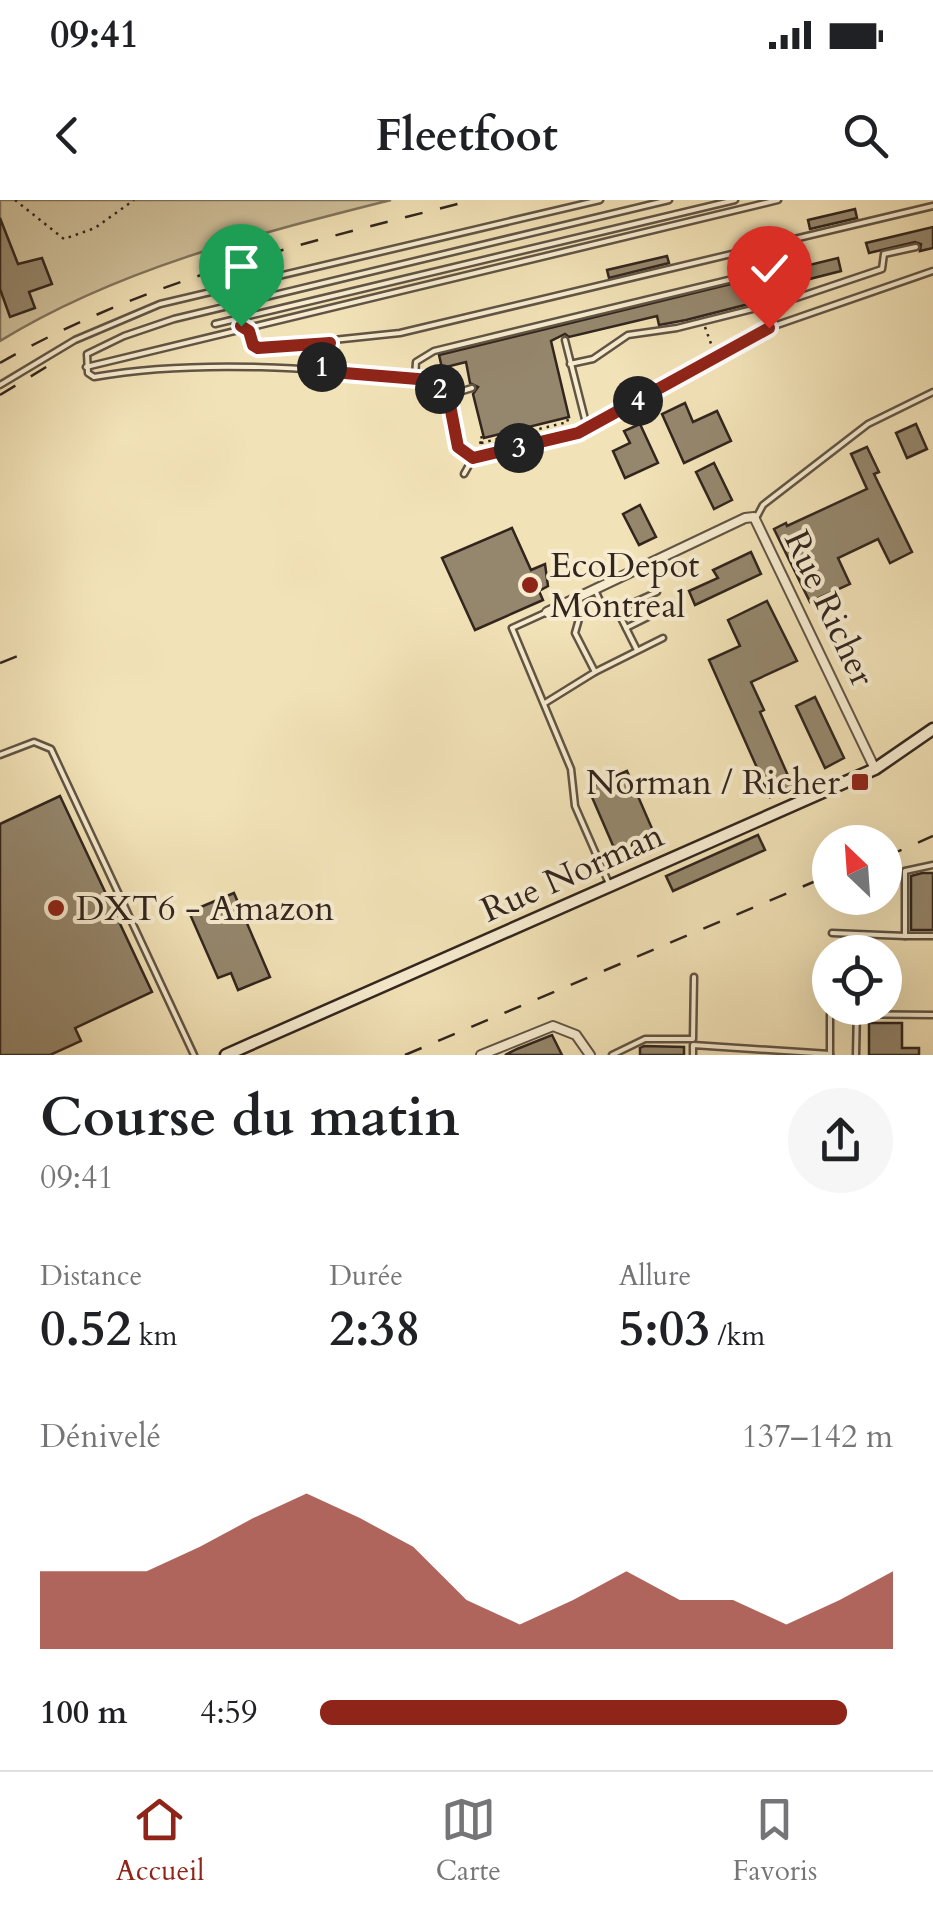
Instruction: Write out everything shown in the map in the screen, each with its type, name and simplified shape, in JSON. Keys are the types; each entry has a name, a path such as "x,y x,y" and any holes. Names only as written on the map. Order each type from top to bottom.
{"street":[{"name":"Rue Richer","path":"547,612 745,518 756,518 875,768"},
{"name":"Rue Norman","path":"226,1055 875,768 933,728"},
{"path":"481,1055 550,1026 576,1035 590,1055"}],"lane":[{"path":"0,385 75,340 160,304 600,200"},
{"path":"473,458 458,447 449,400 430,380 320,371 156,368 94,378 86,367 89,353 174,318 669,200"},
{"path":"215,324 736,200"},
{"path":"86,367 778,200"},
{"path":"232,304 237,319 258,348 330,343 425,328 933,206"},
{"path":"886,286 884,254 916,247"},
{"path":"415,378 416,362 434,351 774,269"},
{"path":"570,364 593,358 628,334 676,328 796,298 882,269"},
{"path":"464,474 473,458 572,435 774,326 933,271"},
{"path":"565,340 587,427"},
{"path":"320,371 330,343"},
{"path":"449,400 472,388"},
{"path":"756,518 763,505 868,424 933,392"},
{"path":"594,589 601,603 617,610 637,650"},
{"path":"617,610 657,592"},
{"path":"574,598 580,612 575,633 595,672"},
{"path":"547,612 512,628 571,769 574,806 610,886"},
{"path":"626,628 658,612"},
{"path":"544,703 663,638"},
{"path":"0,755 34,742 51,748 194,1055"},
{"path":"905,936 905,871 933,865"},
{"path":"832,933 933,936"},
{"path":"693,1055 694,976"},
{"path":"902,1013 933,1015"},
{"path":"612,1055 646,1039 754,1047 768,1052 830,1054 830,1025"},
{"path":"856,1055 857,1025"},
{"path":"734,1046 734,1055"},
{"path":"754,1047 754,1055"}],"path":[{"path":"15,200 64,239 95,228 134,200"},
{"path":"695,327 705,325 711,345"},
{"path":"482,451 480,437 568,422 567,418"}],"shaded area":[{"path":"0,200 391,200 240,240 141,273 45,315 0,341"}],"building":[{"path":"855,209 857,218 810,229 808,220"},
{"path":"0,218 18,264 42,258 52,284 29,292 35,308 10,317 0,289"},
{"path":"933,227 933,248 920,251 921,244 915,242 869,253 866,243"},
{"path":"667,256 669,263 609,278 607,270"},
{"path":"838,258 841,271 790,284 792,293 686,320 659,325 657,316 569,337 565,334 551,341 569,417 484,438 473,394 478,387 470,383 466,362 442,368 439,355"},
{"path":"685,403 693,422 717,411 731,441 684,463 662,414"},
{"path":"640,424 658,463 625,478 613,451 630,443 624,431"},
{"path":"916,424 927,449 907,458 896,433"},
{"path":"867,447 879,472 874,474 912,552 890,563 878,539 838,558 850,584 810,602 774,529 867,489 851,454"},
{"path":"714,463 732,500 714,509 696,472"},
{"path":"640,505 656,537 639,545 623,514"},
{"path":"512,528 531,570 545,564 548,586 539,591 543,600 475,630 442,558"},
{"path":"751,552 761,574 695,605 689,591 718,578 713,570"},
{"path":"767,601 797,661 751,682 793,787 770,797 709,660 740,646 728,620"},
{"path":"815,697 844,758 825,768 796,706"},
{"path":"627,771 657,840 618,857 588,788"},
{"name":"DXT6 - Amazon","path":"60,796 152,992 75,1028 81,1041 50,1055 0,1055 0,824"},
{"path":"758,835 765,850 673,891 666,876"},
{"path":"933,873 933,930 911,930 911,876"},
{"path":"234,893 270,977 238,990 231,973 218,978 189,912"},
{"path":"869,1025 902,1025 902,1048 919,1048 919,1055 869,1055"},
{"path":"552,1035 562,1055 505,1055 517,1049"},
{"path":"644,1046 684,1047 684,1055 640,1055"}],"railway":[{"path":"0,363 56,333 172,285 291,248 473,200"},
{"path":"0,395 56,361"},
{"path":"0,663 20,655"},
{"path":"902,850 933,836"},
{"path":"405,1055 812,883"}],"place":[{"name":"EcoDepot Montreal","path":"530,585"},
{"name":"Norman / Richer","path":"860,782"},
{"name":"DXT6 - Amazon","path":"56,908"}],"route":[{"path":"241,326 249,331 253,345 258,348 330,343 320,371 430,380 449,400 458,447 473,458 578,433 769,328"}]}
